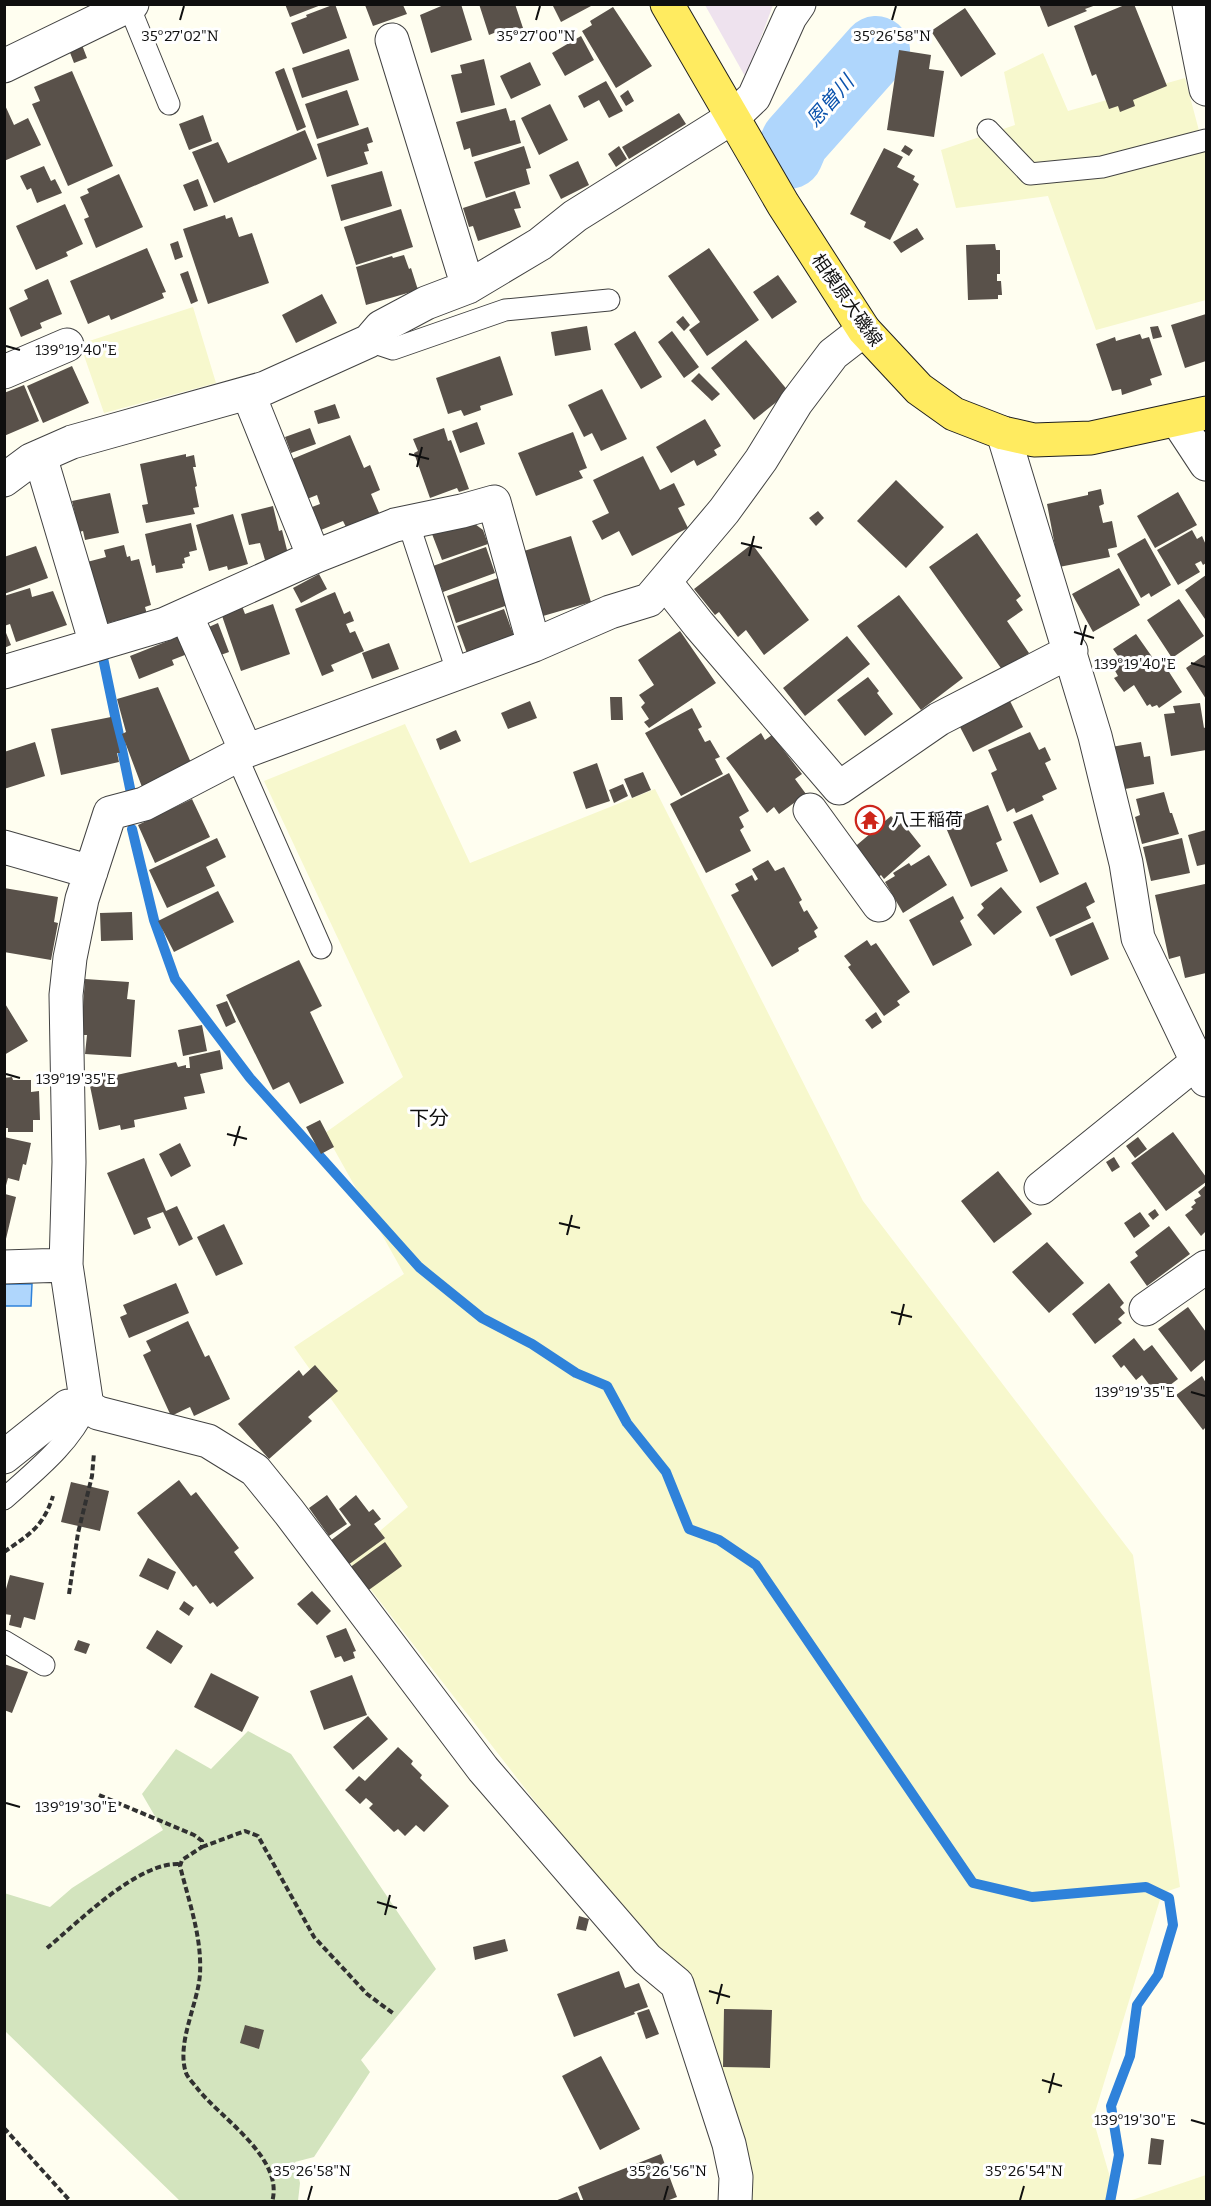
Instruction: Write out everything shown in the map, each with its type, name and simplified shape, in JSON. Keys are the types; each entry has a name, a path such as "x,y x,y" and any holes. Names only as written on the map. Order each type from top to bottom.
{"main road":[{"name":"相模原大磯線","path":"667,4 783,204 864,330 920,389 954,414 1003,433 1034,440 1091,438 1192,416"}],"street":[{"path":"4,480 31,460 72,442 265,388 369,341 381,327 426,303 468,287 540,244 575,216 738,125 790,17 799,4"},
{"path":"1189,4 1206,89"},
{"path":"4,66 130,5"},
{"path":"392,40 416,72 468,287"},
{"path":"92,1409 66,1265 69,1162 66,996 70,958 82,899 110,813 144,804 246,751 534,645 610,612 649,600 724,510 761,460 796,404 832,354 864,330"},
{"path":"4,372 67,345"},
{"path":"248,393 314,557"},
{"path":"1192,416 1206,464"},
{"path":"1003,433 1095,736 1126,863 1138,938 1202,1071 1056,1184"},
{"path":"40,456 96,644"},
{"path":"4,672 165,624 314,557 395,525 494,502 534,645"},
{"path":"665,582 839,788"},
{"path":"186,615 246,751"},
{"path":"879,904 803,815 939,719 1071,651"},
{"path":"4,846 92,872"},
{"path":"4,1267 66,1265"},
{"path":"1146,1310 1206,1267"},
{"path":"4,1457 68,1406 92,1409 208,1441 255,1470 483,1768 647,1959 677,1984 729,2144 736,2177 735,2202"}],"lane":[{"path":"130,5 169,104"},
{"path":"988,130 1030,174 1102,166 1206,140"},
{"path":"369,341 393,349 505,310 609,300"},
{"path":"408,522 458,674"},
{"path":"246,751 241,766 321,948"},
{"path":"4,1499 57,1451 81,1419 92,1409"},
{"path":"4,1641 44,1665"}],"path":[{"path":"69,1594 78,1533 92,1476 92,1409"},
{"path":"99,1795 194,1835 202,1841 202,1847"},
{"path":"272,2202 274,2186 268,2167 244,2135 208,2103 187,2074 184,2051 200,1976 200,1951 182,1860 202,1847 245,1831 258,1836 314,1937 367,1994 394,2014"},
{"path":"46,1948 124,1884 168,1863 181,1864"},
{"path":"4,2128 71,2202"}],"shaded area":[{"path":"705,5 773,5 746,78"}],"green space":[{"path":"1043,53 1068,111 1185,78 1206,157 1206,300 1096,330 1048,196 956,208 941,150 1015,125 1004,72"},
{"path":"193,307 216,383 104,413 80,344"},
{"path":"405,724 470,863 655,789 863,1201 1133,1555 1180,1887 1162,1893 1093,2119 1117,2201 731,2201 662,1965 347,1559 408,1507 294,1347 404,1274 325,1133 403,1077 264,781"},
{"path":"248,1731 291,1754 436,1969 361,2060 370,2072 314,2157 295,2162 300,2183 298,2201 180,2201 5,2031 4,1893 50,1907 72,1888 163,1830 142,1794 176,1749 211,1769"},
{"path":"1206,2175 1206,2201 1129,2201"}],"water":[{"path":"5,1284 32,1284 31,1306 5,1306"}],"building":[{"path":"285,4 321,4 321,5 290,17"},
{"path":"335,4 347,38 303,54 291,23"},
{"path":"446,4 461,4 472,40 431,53 420,15"},
{"path":"479,4 515,4 523,28 521,29 522,34 503,40 499,31 489,35"},
{"path":"552,4 590,4 591,6 561,22"},
{"path":"1039,4 1096,4 1096,5 1048,27"},
{"path":"1127,4 1134,4 1167,86 1133,100 1135,106 1120,112 1118,106 1109,109 1096,74 1092,76 1074,26"},
{"path":"365,5 403,5 407,14 373,26"},
{"path":"613,7 652,66 616,88 582,31 592,25 590,21"},
{"path":"965,8 996,54 961,77 931,31"},
{"path":"581,36 594,60 565,76 552,53"},
{"path":"82,45 87,58 74,63 69,50"},
{"path":"349,49 359,80 302,98 292,68"},
{"path":"899,50 931,55 929,69 944,71 934,137 887,130"},
{"path":"484,59 495,105 461,113 451,75 462,73 460,65"},
{"path":"530,62 541,85 511,99 500,76"},
{"path":"284,68 306,127 297,131 275,72"},
{"path":"72,71 113,166 68,186 32,104 40,101 34,87"},
{"path":"606,81 623,111 609,118 599,100 584,108 578,96"},
{"path":"347,90 359,125 317,139 305,104"},
{"path":"628,90 634,101 626,106 620,96"},
{"path":"4,103 14,125 28,118 41,145 4,161"},
{"path":"550,104 568,140 539,155 521,118"},
{"path":"506,108 510,121 515,120 521,143 472,157 470,148 464,150 456,122"},
{"path":"679,113 686,124 629,159 622,147"},
{"path":"203,115 212,141 189,150 179,124"},
{"path":"368,127 373,142 367,144 369,151 364,152 368,164 327,177 317,144"},
{"path":"305,130 317,159 214,203 192,152 218,142 228,163"},
{"path":"905,145 913,150 909,156 901,151"},
{"path":"524,146 531,168 526,169 530,184 486,198 474,162"},
{"path":"619,146 627,159 616,167 608,154"},
{"path":"884,148 903,157 897,167 915,176 913,180 919,184 890,240 864,227 866,222 850,214"},
{"path":"578,161 589,185 561,199 549,175"},
{"path":"44,166 51,181 55,179 62,193 37,203 31,188 27,190 20,176"},
{"path":"382,171 392,206 341,221 331,185"},
{"path":"119,174 143,227 96,248 84,219 89,217 80,197 89,193 87,189"},
{"path":"198,179 208,206 194,211 183,185"},
{"path":"515,191 521,208 514,209 521,227 478,241 473,226 469,227 463,208"},
{"path":"65,204 83,244 66,252 68,256 36,270 16,226"},
{"path":"401,209 413,247 356,265 344,227"},
{"path":"225,215 226,219 232,217 239,237 252,233 269,283 208,304 183,229"},
{"path":"917,228 924,239 901,253 893,242"},
{"path":"178,241 183,257 175,260 170,244"},
{"path":"995,244 996,250 1000,250 1000,274 997,274 997,281 1001,281 1002,295 998,295 998,299 968,300 966,245"},
{"path":"147,248 166,292 162,293 164,298 111,320 109,315 88,324 70,281"},
{"path":"709,248 759,320 707,356 689,330 700,322 668,276"},
{"path":"404,255 418,290 366,305 356,267 392,256 393,258"},
{"path":"188,271 198,301 191,304 180,274"},
{"path":"778,275 797,302 772,319 753,292"},
{"path":"48,279 62,314 40,323 42,328 21,337 9,308 28,299 24,290"},
{"path":"322,294 337,323 296,343 282,315"},
{"path":"1206,314 1206,361 1185,368 1171,325"},
{"path":"683,316 690,325 684,331 676,322"},
{"path":"587,326 591,350 555,356 551,332"},
{"path":"1158,326 1162,337 1153,339 1150,327"},
{"path":"635,331 662,377 641,389 614,344"},
{"path":"672,331 699,367 684,378 658,342"},
{"path":"1140,334 1142,339 1149,337 1162,375 1150,379 1152,385 1122,395 1121,389 1112,391 1096,344 1115,337 1116,341"},
{"path":"746,340 789,392 754,420 711,368"},
{"path":"500,356 513,395 480,406 481,410 464,416 461,410 448,414 436,378"},
{"path":"72,366 89,403 43,423 27,386"},
{"path":"699,373 720,394 712,401 691,381"},
{"path":"24,385 39,421 4,436 4,393"},
{"path":"602,389 627,439 601,451 592,433 584,437 568,405"},
{"path":"335,404 340,418 318,424 314,411"},
{"path":"705,419 721,446 714,450 717,455 697,466 694,460 671,473 656,447"},
{"path":"477,422 485,444 460,453 452,431"},
{"path":"310,428 316,444 291,453 285,437"},
{"path":"444,428 448,441 451,440 469,489 459,492 457,488 430,498 414,453 418,451 413,439"},
{"path":"573,432 587,468 579,471 583,478 536,496 518,453"},
{"path":"350,435 364,468 370,465 380,490 371,494 380,515 347,529 343,521 321,530 312,507 320,504 317,495 307,499 285,462"},
{"path":"186,454 186,457 194,455 196,467 193,467 199,507 193,508 195,514 146,523 142,505 148,504 140,464"},
{"path":"643,456 660,490 674,483 685,505 678,508 688,528 632,556 619,531 602,540 592,521 609,513 593,480"},
{"path":"896,480 944,527 906,568 857,521"},
{"path":"1101,489 1104,504 1099,506 1103,523 1112,521 1117,547 1108,549 1110,557 1059,567 1047,504 1088,495 1088,492"},
{"path":"1178,492 1197,525 1155,548 1137,516"},
{"path":"110,493 119,533 85,540 83,531 79,532 72,501"},
{"path":"273,506 288,554 265,560 260,543 249,545 241,514"},
{"path":"818,511 824,518 816,526 809,518"},
{"path":"233,514 248,564 228,570 227,566 209,571 196,525"},
{"path":"191,523 197,550 189,552 190,556 184,558 183,568 156,573 155,565 152,566 145,534"},
{"path":"475,524 483,530 488,544 442,560 432,534 455,526"},
{"path":"1192,530 1197,539 1202,536 1206,545 1206,563 1203,565 1201,561 1195,564 1200,572 1178,585 1157,550"},
{"path":"977,533 1021,596 1016,600 1023,610 1007,621 1029,653 1003,671 929,567"},
{"path":"571,536 591,602 543,616 524,551"},
{"path":"1145,538 1171,585 1151,597 1149,593 1141,598 1117,554"},
{"path":"752,544 809,620 764,655 746,630 738,637 719,612 715,615 694,589"},
{"path":"124,545 127,557 130,556 131,561 139,559 151,605 145,607 148,618 120,626 119,620 104,624 87,562 106,557 104,550"},
{"path":"36,546 48,578 4,594 4,557"},
{"path":"486,547 495,573 443,592 433,566"},
{"path":"1119,568 1140,605 1093,632 1072,594"},
{"path":"319,574 327,589 301,603 293,588"},
{"path":"1206,575 1206,617 1205,619 1185,590"},
{"path":"498,578 508,605 456,623 447,596"},
{"path":"30,588 32,597 53,591 67,625 16,642 10,624 4,626 4,596"},
{"path":"335,592 344,614 350,611 354,621 346,624 350,633 355,631 364,651 331,665 334,671 322,676 295,609"},
{"path":"899,595 963,678 921,710 857,626"},
{"path":"1179,599 1204,636 1172,658 1147,620"},
{"path":"273,604 290,654 241,671 221,613 242,606 245,614"},
{"path":"504,609 515,639 468,656 457,626"},
{"path":"218,623 229,652 215,657 204,629"},
{"path":"4,628 11,645 4,648"},
{"path":"680,631 716,683 649,728 644,722 649,719 641,707 645,703 639,695 654,685 638,660"},
{"path":"1136,634 1155,661 1160,658 1182,692 1159,708 1157,705 1147,706 1134,685 1124,692 1114,678 1118,676 1114,669 1117,667 1112,659 1118,656 1113,649"},
{"path":"183,635 190,653 172,660 174,665 139,679 130,656"},
{"path":"847,636 870,664 805,716 783,688"},
{"path":"389,643 399,669 372,679 362,653"},
{"path":"1206,654 1206,699 1186,668"},
{"path":"868,677 893,714 865,736 837,700"},
{"path":"158,687 192,765 142,787 122,734 126,732 117,699"},
{"path":"610,697 622,697 623,720 611,720"},
{"path":"530,701 537,718 508,729 501,713"},
{"path":"1010,701 1023,727 973,752 960,727"},
{"path":"1200,703 1204,728 1206,727 1206,750 1171,756 1164,714 1175,713 1173,706"},
{"path":"692,708 702,727 698,729 705,742 710,740 720,757 715,759 723,774 681,796 645,733"},
{"path":"111,717 120,753 117,753 119,762 61,775 51,729"},
{"path":"456,730 461,741 440,750 436,739"},
{"path":"1030,732 1039,750 1045,747 1051,760 1045,763 1057,789 1042,796 1044,800 1016,813 1014,808 1007,812 991,773 997,770 988,750"},
{"path":"761,733 765,740 772,735 802,774 795,779 806,794 779,814 774,807 767,813 726,758"},
{"path":"35,742 45,776 4,789 4,752"},
{"path":"1141,742 1144,757 1150,756 1154,784 1119,790 1111,747"},
{"path":"597,763 610,801 586,809 573,772"},
{"path":"643,772 651,790 632,798 624,779"},
{"path":"729,773 749,811 739,817 744,827 740,830 751,851 706,873 670,804"},
{"path":"623,784 628,796 614,803 609,790"},
{"path":"1164,792 1179,834 1142,844 1135,817 1140,815 1136,799"},
{"path":"192,799 210,837 155,863 138,825"},
{"path":"988,805 1002,840 996,843 1008,871 971,887 944,823"},
{"name":"八王稲荷","path":"870,814 876,821 869,827 863,820"},
{"path":"1032,814 1059,874 1040,883 1013,822"},
{"path":"891,816 899,825 902,822 921,846 884,879 881,875 876,879 851,850"},
{"path":"1206,830 1206,864 1197,866 1188,835"},
{"path":"217,838 226,857 206,867 215,886 167,908 149,870"},
{"path":"1182,838 1190,873 1151,881 1143,847"},
{"path":"929,855 947,885 903,913 885,882 895,876 893,873 909,863 911,866"},
{"path":"768,860 775,871 784,867 802,900 799,902 804,912 807,910 818,928 814,931 817,937 772,967 731,895 739,891 735,884 752,875 755,881 758,879 752,869"},
{"path":"1086,882 1095,902 1086,907 1091,918 1050,937 1036,907"},
{"path":"1205,884 1206,973 1185,978 1180,956 1169,959 1155,895"},
{"path":"1001,887 1022,912 994,935 977,915 984,908 981,904"},
{"path":"4,888 58,897 54,922 58,923 51,960 4,952"},
{"path":"218,891 234,922 174,952 158,921"},
{"path":"953,896 964,918 960,921 972,945 933,966 909,920"},
{"path":"132,912 133,940 101,941 100,913"},
{"path":"1093,922 1109,959 1071,976 1055,939"},
{"path":"867,940 871,946 876,943 910,992 897,1001 900,1005 884,1016 848,967 851,965 844,956"},
{"path":"299,960 322,1006 310,1012 344,1083 300,1104 289,1082 273,1090 226,995"},
{"path":"85,979 129,982 127,999 135,1000 131,1057 85,1054 87,1035 81,1035"},
{"path":"227,1001 236,1022 226,1027 216,1005"},
{"path":"4,1002 28,1041 4,1055"},
{"path":"876,1012 882,1022 872,1029 865,1020"},
{"path":"202,1025 207,1051 183,1056 178,1030"},
{"path":"220,1050 223,1069 200,1074 205,1093 184,1097 187,1109 134,1120 135,1127 121,1130 120,1125 99,1130 89,1081 176,1062 178,1067 186,1065 186,1068 190,1068 189,1057"},
{"path":"12,1077 13,1080 31,1080 31,1092 39,1091 40,1120 33,1120 33,1132 8,1132 8,1128 4,1128 4,1078"},
{"path":"320,1120 334,1147 321,1154 306,1127"},
{"path":"1173,1132 1206,1177 1206,1182 1166,1211 1131,1163"},
{"path":"4,1137 31,1143 26,1165 23,1164 19,1181 8,1178 5,1189"},
{"path":"1138,1137 1147,1149 1135,1158 1126,1146"},
{"path":"180,1143 191,1166 171,1177 159,1154"},
{"path":"1114,1157 1120,1167 1112,1172 1106,1162"},
{"path":"144,1158 166,1211 177,1206 193,1239 179,1246 163,1212 147,1218 151,1228 134,1235 107,1173"},
{"path":"998,1171 1032,1214 994,1243 961,1201"},
{"path":"1206,1185 1206,1231 1201,1236 1185,1215 1193,1209 1191,1207 1196,1203 1194,1200 1201,1196 1198,1192"},
{"path":"5,1194 16,1197 5,1243"},
{"path":"1155,1209 1159,1215 1153,1220 1148,1214"},
{"path":"1140,1212 1150,1226 1134,1238 1124,1223"},
{"path":"224,1224 243,1264 216,1276 197,1237"},
{"path":"1169,1226 1190,1254 1147,1286 1130,1262 1138,1256 1135,1252"},
{"path":"1047,1242 1084,1283 1049,1313 1012,1272"},
{"path":"176,1283 189,1313 129,1338 120,1317 127,1314 123,1305"},
{"path":"1109,1283 1124,1303 1120,1307 1125,1313 1118,1319 1122,1323 1095,1344 1072,1314"},
{"path":"1188,1307 1206,1332 1206,1359 1191,1372 1158,1329"},
{"path":"188,1321 205,1357 209,1355 230,1399 194,1416 190,1407 171,1416 143,1355 151,1351 146,1341"},
{"path":"1134,1338 1144,1351 1152,1345 1178,1379 1157,1395 1142,1375 1136,1380 1124,1365 1121,1368 1112,1356"},
{"path":"315,1365 338,1391 308,1417 312,1421 269,1459 238,1424 299,1370 303,1376"},
{"path":"1202,1376 1206,1383 1206,1427 1203,1430 1176,1395"},
{"path":"179,1480 191,1496 196,1492 239,1548 234,1552 254,1578 217,1607 213,1602 210,1604 196,1585 193,1587 137,1513"},
{"path":"71,1482 109,1491 100,1531 61,1522"},
{"path":"327,1495 347,1524 329,1536 309,1508"},
{"path":"356,1495 369,1512 373,1509 381,1519 374,1524 385,1538 348,1565 330,1541 351,1525 339,1509"},
{"path":"385,1542 402,1566 366,1592 349,1568"},
{"path":"148,1558 176,1572 168,1590 139,1576"},
{"path":"10,1575 44,1583 35,1620 24,1617 21,1628 9,1625 11,1615 4,1614 4,1596"},
{"path":"312,1591 331,1611 317,1625 297,1604"},
{"path":"184,1601 194,1608 189,1616 179,1609"},
{"path":"346,1628 356,1651 353,1652 355,1658 344,1662 341,1656 335,1658 326,1636"},
{"path":"157,1630 183,1646 171,1664 146,1648"},
{"path":"78,1640 90,1644 86,1654 74,1650"},
{"path":"4,1664 28,1672 12,1713 4,1710"},
{"path":"211,1673 259,1697 242,1732 194,1707"},
{"path":"352,1675 367,1715 324,1730 310,1691"},
{"path":"368,1716 388,1739 353,1770 333,1747"},
{"path":"398,1747 413,1761 411,1764 422,1775 420,1778 449,1806 424,1832 416,1825 405,1836 398,1829 394,1832 369,1808 373,1804 366,1798 360,1804 345,1790 359,1776 365,1781"},
{"path":"579,1916 589,1919 586,1931 576,1929"},
{"path":"505,1939 508,1951 475,1960 473,1947"},
{"path":"619,1971 625,1988 639,1983 648,2007 574,2037 557,1994"},
{"path":"649,2009 659,2034 646,2039 637,2013"},
{"path":"724,2009 772,2010 770,2068 723,2067"},
{"path":"245,2025 264,2030 259,2049 240,2043"},
{"path":"601,2056 640,2129 600,2150 562,2076"},
{"path":"1151,2138 1164,2140 1161,2165 1148,2164"},
{"path":"661,2154 677,2197 664,2202 584,2202 578,2187"},
{"path":"577,2192 581,2202 555,2202 555,2201"}],"waterway":[{"name":"恩曽川","path":"789,155 795,141 876,50"},
{"path":"103,658 131,793"},
{"path":"132,829 154,920 175,979 250,1078 419,1267 482,1318 532,1344 576,1373 607,1386 627,1423 666,1472 689,1529 719,1540 756,1565 973,1883 1032,1897 1146,1887 1169,1898 1173,1925 1158,1975 1137,2005 1130,2056 1111,2106 1119,2155 1110,2202"}],"place":[{"name":"八王稲荷","path":"870,820"}],"district":[{"name":"下分","path":"429,1118"}]}
